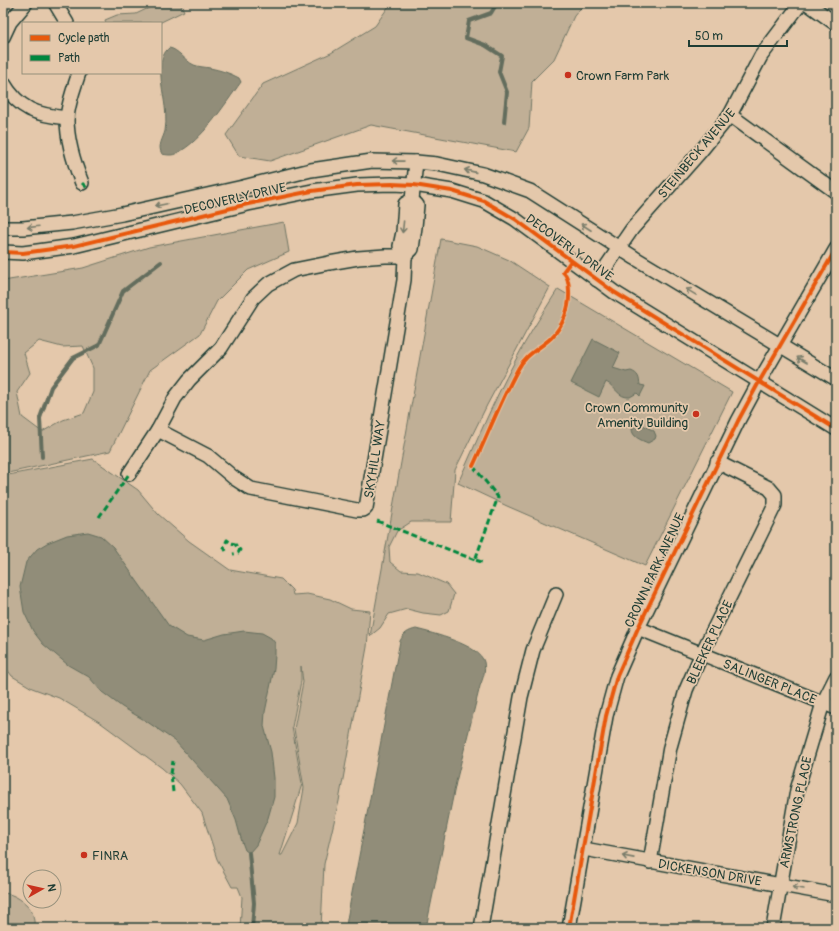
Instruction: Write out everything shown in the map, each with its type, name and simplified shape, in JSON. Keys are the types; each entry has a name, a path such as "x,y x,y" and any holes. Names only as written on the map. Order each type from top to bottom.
{"street":[{"path":"3,37 10,22 26,3"},
{"path":"55,3 66,22"},
{"name":"STEINBECK AVENUE","path":"597,280 632,229 700,152 730,115 761,56 801,3"},
{"path":"807,3 836,24"},
{"path":"79,74 70,98 67,118 69,142 82,183"},
{"path":"3,82 8,92 31,112 49,117 67,118"},
{"path":"730,115 836,192"},
{"name":"DECOVERLY DRIVE","path":"3,228 30,228 72,223 122,214 311,170 372,161 437,164 483,174 530,191 619,248 779,346 836,379"},
{"name":"SKYHILL WAY","path":"158,430 208,456 234,478 251,489 363,510 367,505 404,280 405,256 412,249 417,206 412,200 416,162"},
{"name":"DECOVERLY DRIVE","path":"3,252 23,253 74,246 248,204 312,191 357,185 392,184 414,185 452,191 484,202 515,219 620,296 836,429"},
{"path":"122,214 127,233"},
{"name":"CROWN PARK AVENUE","path":"570,928 606,716 617,676 638,628 717,462 779,346 836,249"},
{"path":"129,474 158,430 175,398 188,380 221,348 253,298 268,284 294,270 358,258 405,256"},
{"name":"BLEEKER PLACE","path":"650,862 670,748 686,690 775,505 775,495 769,488 717,462"},
{"path":"481,928 521,697 533,650 556,594"},
{"name":"SALINGER PLACE","path":"638,628 836,708"},
{"name":"ARMSTRONG PLACE","path":"773,928 797,790 823,703 836,677"},
{"name":"DICKENSON DRIVE","path":"584,849 836,894"}],"shaded area":[{"path":"159,3 180,3 184,11 161,22 106,22 105,20 117,15 136,14"},
{"path":"391,3 585,3 574,16 554,59 532,81 529,128 516,152 371,125 270,161 239,156 226,135 263,84 331,53 375,26"},
{"path":"169,48 172,49 194,65 229,73 239,78 241,82 204,131 186,147 175,154 170,155 162,154 160,148 166,123 161,74 162,60"},
{"path":"284,222 289,252 248,270 217,301 200,334 150,370 110,451 3,474 3,281 83,268 149,247","holes":["39,341 62,347 83,346 93,368 93,392 84,413 63,420 42,432 22,417 17,392 30,373 24,353"]},
{"path":"441,239 477,246 509,260 550,287 487,405 455,470 451,522 411,522 397,531 389,547 390,562 401,571 418,572 446,584 454,594 449,611 441,615 407,609 389,614 380,628 370,636"},
{"path":"558,289 732,392 645,566 458,483 506,378 530,334"},
{"path":"593,339 620,353 613,368 626,372 631,371 637,375 640,385 645,386 640,396 637,393 630,397 623,396 606,382 599,397 571,383"},
{"path":"637,424 641,424 654,431 656,436 655,439 648,443 635,436 632,429"},
{"path":"93,459 138,490 158,514 189,541 230,570 281,579 292,590 293,595 307,594 330,599 351,609 370,611 367,647 339,801 324,864 321,928 240,928 242,897 238,887 232,887 217,859 202,813 180,784 162,768 101,723 59,698 32,688 12,676 3,664 3,476","holes":["301,666 303,682 294,729 304,788 298,823 282,855 280,855 302,784 292,727 301,681"]},
{"path":"88,532 101,536 113,547 169,626 187,637 204,640 224,634 244,631 262,633 271,638 275,643 274,669 265,712 264,726 271,752 274,778 274,797 268,818 256,845 249,853 245,850 236,820 227,799 175,741 122,707 102,692 89,677 68,665 43,644 33,631 24,612 20,587 26,562 37,549 47,543 67,535"},
{"path":"416,629 433,633 474,650 481,656 485,668 456,782 426,928 346,928 400,641 406,633"},
{"path":"3,893 7,893 22,901 22,909 30,909 33,914 35,928 3,928"}],"waterway":[{"path":"497,3 491,13 469,21 466,38 485,45 502,56 499,72 507,92 504,122"},
{"path":"42,457 40,418 51,387 73,358 99,345 123,291 161,262"},
{"path":"249,853 254,903 252,928"}],"marked path":[{"path":"82,183 88,189"},
{"path":"473,466 498,497 475,560 482,562"},
{"path":"99,517 129,474"},
{"path":"377,521 475,560"},
{"path":"226,551 224,547 227,540 235,544 240,550 238,553 233,554"},
{"path":"173,761 171,774 173,792"}],"cycle path":[{"path":"3,252 23,253 74,246 248,204 312,191 357,185 392,184 414,185 452,191 484,201 515,219 614,292 836,429"},
{"path":"569,928 606,716 617,676 638,628 738,421 836,249"},
{"path":"473,466 506,393 521,364 528,356 551,338 559,328 565,316 568,304 569,288 568,280 563,272 571,261"}],"place":[{"name":"Crown Farm Park","path":"568,75"},
{"name":"Crown Community Amenity Building","path":"696,414"},
{"name":"FINRA","path":"84,855"}]}
